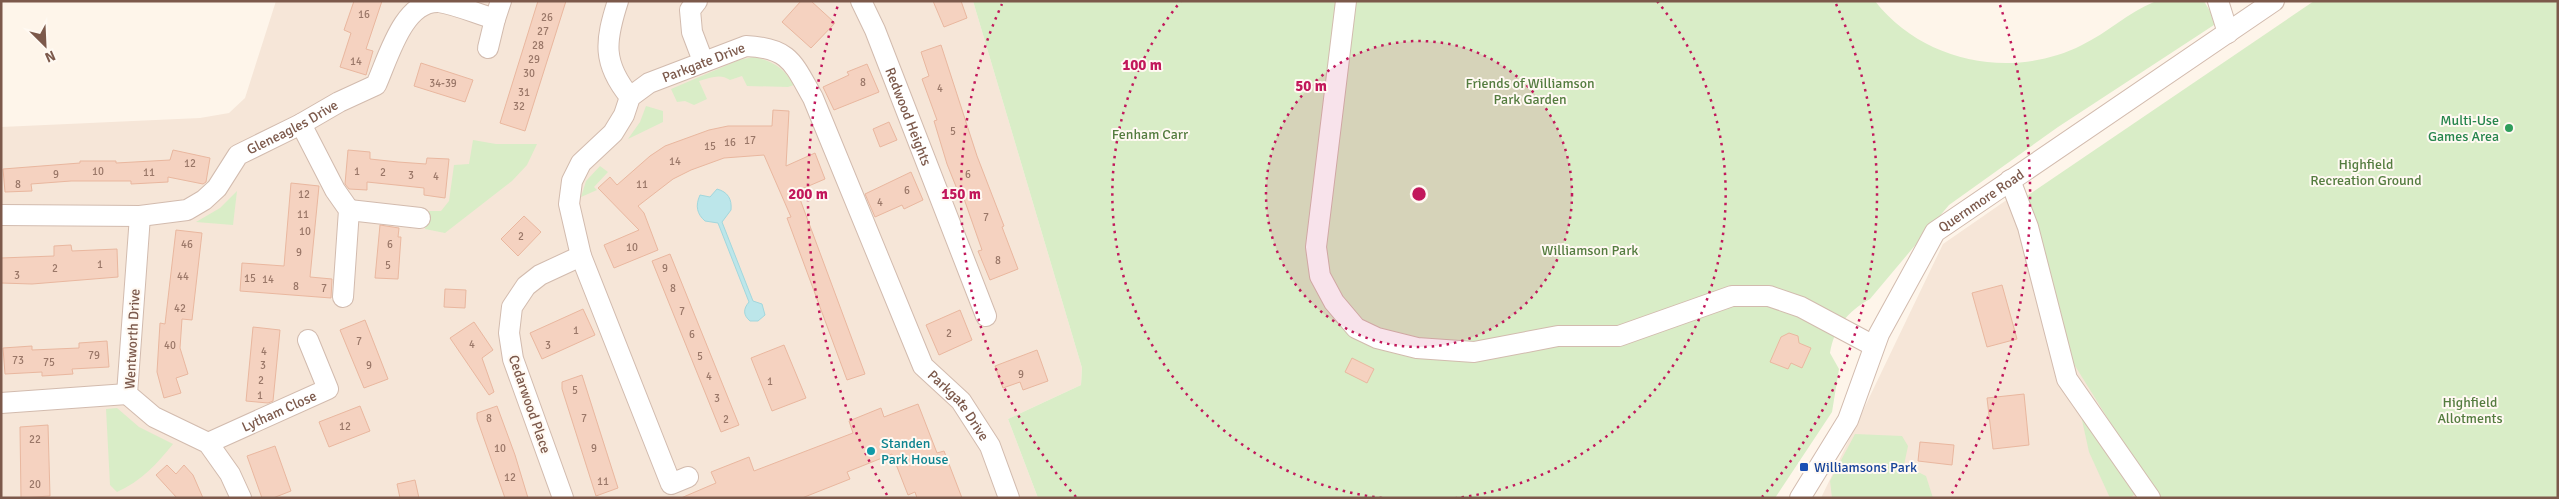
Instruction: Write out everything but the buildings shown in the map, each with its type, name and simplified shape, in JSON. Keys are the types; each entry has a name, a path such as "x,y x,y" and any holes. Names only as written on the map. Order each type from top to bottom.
{"street":[{"path":"618,1 608,32 609,58 618,82 630,97 624,115 613,133 581,162 572,180 569,204 580,256 671,484 688,477"},
{"path":"697,1 690,10 692,32 703,61"},
{"name":"Redwood Heights","path":"861,1 876,30 986,316"},
{"path":"1346,1 1316,247 1320,276 1334,302 1356,328 1377,338 1417,348 1474,352 1558,336 1619,336 1732,296 1769,296 1801,307 1874,346"},
{"path":"2218,1 2228,33"},
{"name":"Quernmore Road","path":"1800,498 1848,420 1874,346 1935,232 2274,1"},
{"name":"Gleneagles Drive","path":"1,215 140,216 187,210 204,200 217,188 238,155 301,124 339,102 376,85 406,17 422,4 438,2 498,10 488,48"},
{"name":"Parkgate Drive","path":"630,97 649,82 746,46 777,51 792,61 813,98 923,366 961,401 990,446 1009,498"},
{"path":"301,124 335,190 349,210 343,297"},
{"path":"2010,180 2028,226 2068,379 2150,498"},
{"path":"349,210 420,218"},
{"name":"Wentworth Drive","path":"140,216 127,394 154,417 208,443 230,474 241,498"},
{"name":"Cedarwood Place","path":"563,498 513,359 509,333 512,307 526,286 540,275 580,256"},
{"name":"Lytham Close","path":"208,443 328,389 308,340"},
{"path":"1,403 127,394"}],"shaded area":[{"path":"276,1 973,1 1082,368 1081,385 1008,419 1038,498 1,498 1,127 200,118 229,113 245,98"},
{"path":"2008,199 2113,426 2143,475 2160,498 1821,498 1943,244"}],"green space":[{"name":"Williamson Park","path":"973,1 1875,1 1895,22 1918,39 1943,51 1971,59 1999,63 2027,62 2055,56 2082,45 2136,11 2154,2 2204,1 2217,23 2058,127 1949,205 1870,299 1855,309 1843,321 1835,336 1830,353 1839,369 1832,412 1775,498 1038,498 1008,419 1081,385 1082,368"},
{"name":"Highfield Recreation Ground","path":"2314,1 2558,1 2558,498 2160,498 2143,475 2072,361 2024,198"},
{"path":"753,57 766,60 777,66 794,85 788,87 747,86 742,76 730,80 715,77 699,81 707,99 694,105 685,101 677,102 671,89 739,60"},
{"path":"646,106 663,111 663,122 628,139 640,122"},
{"path":"473,140 496,144 537,144 527,165 512,181 445,233 425,229 427,211 441,211 449,201 454,165 469,164"},
{"path":"600,166 608,172 594,187 597,190 581,197 586,181"},
{"path":"237,191 233,225 196,222 220,208"},
{"path":"117,408 139,427 173,444 148,471 133,483 117,492 110,485 106,409"},
{"path":"2080,411 2136,493 2130,498 2110,498 2089,452"},
{"path":"1855,434 1902,436 1908,446 1904,465 1926,476 1933,498 1832,498 1830,481"}],"water":[{"path":"717,189 727,194 731,202 731,210 722,222 753,301 762,304 765,315 758,321 750,321 745,314 749,302 718,223 705,221 699,213 697,206 700,195 710,197"}],"place":[{"name":"Multi-Use Games Area","path":"2509,128"},
{"name":"Standen Park House","path":"871,451"},
{"name":"Williamsons Park","path":"1804,467"}],"park label":[{"name":"Friends of Williamson Park Garden","path":"1530,92"},
{"name":"Fenham Carr","path":"1150,134"},
{"name":"Highfield Allotments","path":"2470,410"}]}
